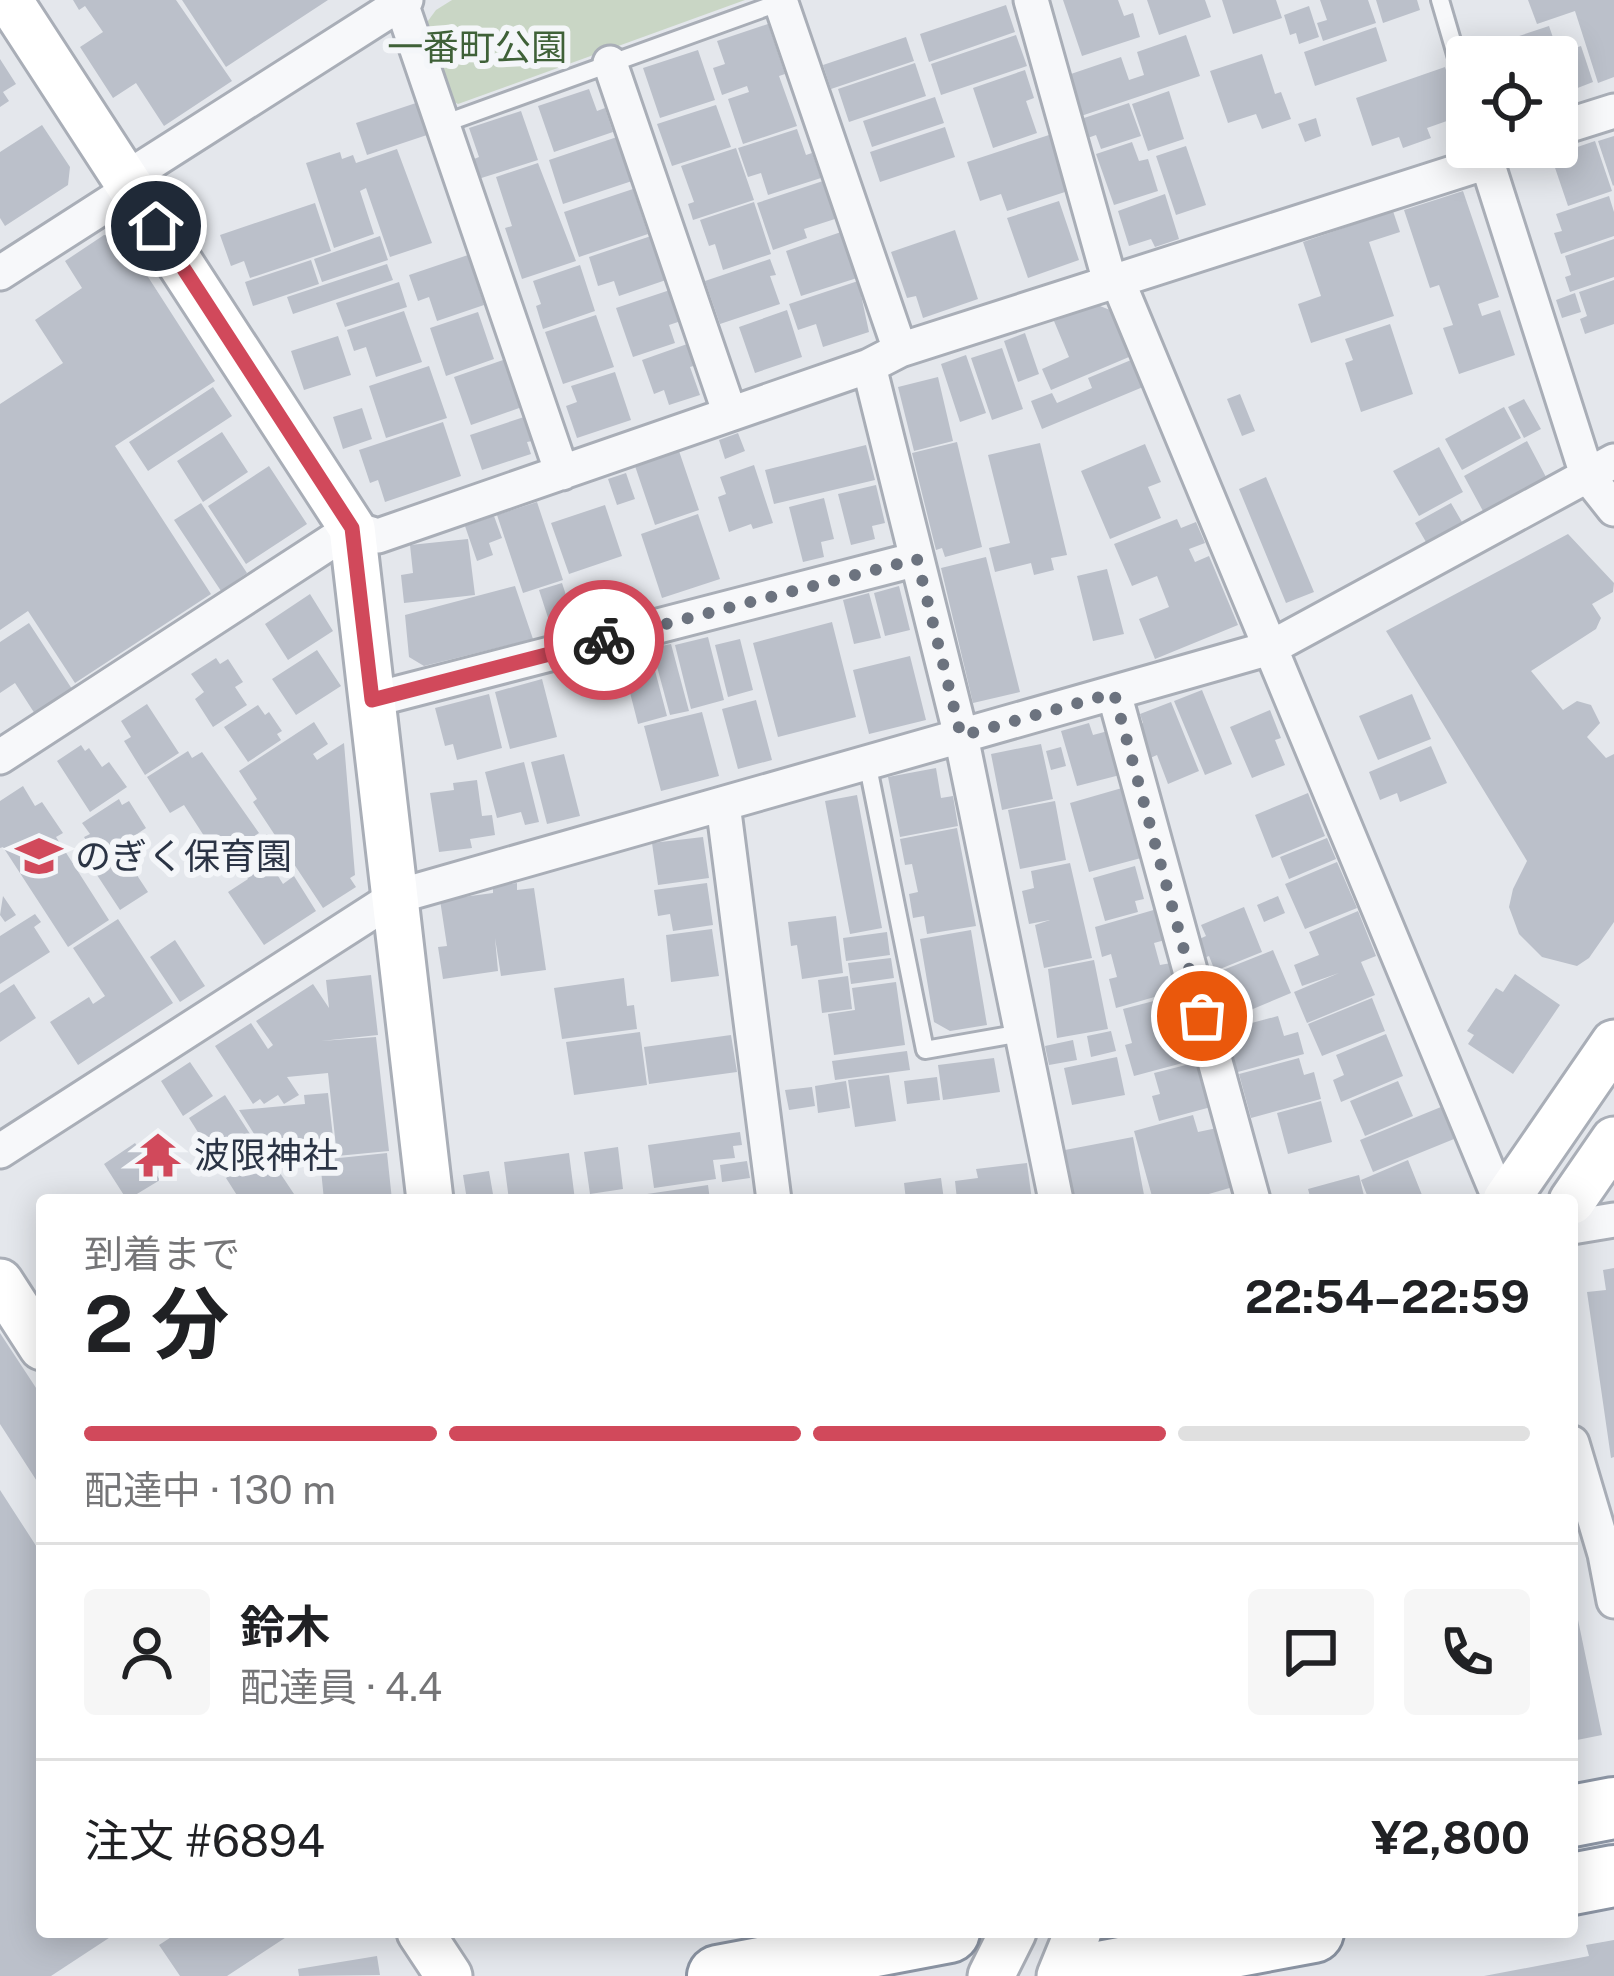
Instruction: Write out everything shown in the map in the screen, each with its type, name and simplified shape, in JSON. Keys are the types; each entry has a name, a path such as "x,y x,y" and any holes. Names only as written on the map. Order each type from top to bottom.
{"highway":[{"path":"1578,1815 1614,1808"},
{"path":"1578,1882 1614,1876"},
{"path":"718,1976 831,1943 885,1938"},
{"path":"1078,1976 1281,1938"}],"street":[{"path":"9,0 352,528 429,1194"},
{"path":"1031,0 1113,281 1500,1194"},
{"path":"781,1 900,350"},
{"path":"0,273 404,2 562,473"},
{"path":"610,63 730,414"},
{"path":"1578,122 1614,111"},
{"path":"1,755 352,528 378,536 869,366 900,350 1446,167"},
{"path":"1495,168 1614,509"},
{"path":"869,366 961,736 1055,1194"},
{"path":"0,1150 395,897 1270,648 1600,468"},
{"path":"372,700 917,559"},
{"path":"1114,693 1250,1194"},
{"path":"723,804 773,1194"},
{"path":"1507,1194 1614,1043"},
{"path":"1577,1194 1614,1140"},
{"path":"1578,1226 1614,1220"},
{"path":"0,1282 36,1338"},
{"path":"1578,1460 1610,1553 1614,1601"},
{"path":"424,1938 448,1976"},
{"path":"991,1976 1010,1938"},
{"path":"1060,1976 1076,1938"}],"lane":[{"path":"1440,0 1451,36"},
{"path":"443,124 781,1"},
{"path":"867,763 925,1050 1022,1033"}],"green space":[{"name":"一番町公園","path":"452,0 745,0 458,104 443,96 422,29 436,10"}],"building":[{"path":"73,0 176,0 232,81 164,126 136,83 113,98 80,47 103,32 85,6 79,10"},
{"path":"182,0 328,0 226,67"},
{"path":"1063,0 1118,0 1124,16 1133,13 1140,37 1082,56"},
{"path":"1147,0 1205,0 1211,17 1159,35"},
{"path":"1222,0 1276,0 1282,18 1233,34"},
{"path":"1320,0 1368,0 1376,23 1323,41 1317,23 1327,20"},
{"path":"1376,0 1417,0 1420,10 1383,23"},
{"path":"1528,0 1614,0 1614,77 1598,83 1575,11 1537,24"},
{"path":"1006,5 1015,32 929,62 920,34"},
{"path":"1309,6 1319,37 1299,44 1296,33 1290,35 1284,15"},
{"path":"768,24 785,74 779,76 797,126 743,144 728,99 749,92 747,86 722,95 713,68 725,64 717,41"},
{"path":"1549,26 1552,36 1519,36"},
{"path":"1376,27 1387,61 1315,86 1304,52"},
{"path":"1016,35 1027,66 941,95 931,64"},
{"path":"1186,35 1200,76 1078,117 1065,76 1121,57 1129,80 1144,75 1137,52"},
{"path":"906,37 914,61 831,89 823,65"},
{"path":"1578,47 1593,82 1578,88"},
{"path":"698,50 715,100 660,118 643,68"},
{"path":"1262,54 1275,94 1281,92 1291,119 1262,129 1256,114 1228,123 1210,71"},
{"path":"0,59 16,84 3,92 9,101 0,107"},
{"path":"915,63 926,96 849,122 838,89"},
{"path":"1445,67 1446,121 1427,128 1431,138 1403,148 1399,137 1372,146 1356,98"},
{"path":"1025,70 1034,98 1026,101 1037,133 993,148 973,88"},
{"path":"589,89 597,111 605,108 613,132 554,152 538,106"},
{"path":"1169,91 1184,139 1148,151 1132,104"},
{"path":"935,97 944,123 872,147 863,121"},
{"path":"416,103 427,135 367,155 356,123"},
{"path":"1129,103 1141,136 1101,149 1096,135 1085,139 1078,120"},
{"path":"716,105 731,147 672,166 657,124"},
{"path":"521,111 538,160 475,180 469,161 479,157 469,128"},
{"path":"1316,118 1321,136 1305,142 1298,124"},
{"path":"42,125 70,167 68,185 5,226 0,218 0,152"},
{"path":"945,127 955,157 880,182 870,152"},
{"path":"797,129 821,178 768,195 761,173 748,177 738,148"},
{"path":"1049,135 1068,191 1007,211 1001,194 980,201 967,162"},
{"path":"1614,136 1614,185 1613,186 1598,141"},
{"path":"617,137 632,181 563,204 549,160"},
{"path":"1595,141 1612,191 1568,206 1555,168 1578,168 1578,147"},
{"path":"1132,142 1139,161 1148,159 1158,191 1114,205 1096,154"},
{"path":"1186,146 1206,205 1176,215 1156,156"},
{"path":"736,148 754,200 693,220 688,204 694,202 681,166"},
{"path":"397,149 432,243 390,257 366,188 360,191 374,234 334,248 306,163 340,152 342,159 353,155 356,163"},
{"path":"538,163 576,261 522,279 505,228 512,226 496,177"},
{"path":"826,180 838,218 804,229 807,238 773,250 757,203"},
{"path":"633,189 648,234 579,257 564,212"},
{"path":"1463,191 1499,297 1478,304 1482,316 1500,310 1515,355 1459,374 1443,328 1453,325 1439,285 1430,288 1404,210"},
{"path":"1165,194 1179,239 1155,247 1151,239 1129,246 1118,211"},
{"path":"1609,196 1614,236 1561,254 1554,233 1562,231 1556,214"},
{"path":"1059,201 1079,260 1028,278 1007,218"},
{"path":"754,202 771,254 723,270 700,220"},
{"path":"315,203 331,251 250,278 244,261 231,266 220,235"},
{"path":"1393,211 1400,232 1369,242 1394,316 1311,343 1298,304 1321,296 1303,242"},
{"path":"955,230 978,299 923,318 916,296 907,298 891,252"},
{"path":"841,232 857,278 801,296 786,251"},
{"path":"104,235 123,238 215,381 115,446 211,594 75,683 28,611 0,630 0,404 63,363 35,320 82,288 65,261"},
{"path":"380,236 388,260 322,282 314,259"},
{"path":"651,236 666,280 619,296 614,281 598,286 589,257"},
{"path":"1614,239 1614,277 1570,292 1565,256"},
{"path":"468,255 484,305 437,321 429,297 418,301 409,275"},
{"path":"770,259 776,275 770,276 780,304 720,324 705,281"},
{"path":"311,260 319,284 253,306 245,282"},
{"path":"387,264 393,280 293,314 287,297"},
{"path":"580,265 595,311 543,329 533,281"},
{"path":"1614,280 1614,324 1585,334 1580,319 1587,316 1579,292"},
{"path":"858,281 869,332 823,347 816,324 798,330 789,304"},
{"path":"399,282 407,307 345,327 336,303"},
{"path":"670,290 681,321 669,325 675,343 633,357 616,308"},
{"path":"1575,293 1581,312 1562,318 1556,300"},
{"path":"1095,304 1110,310 1129,357 1051,390 1042,369 1069,357 1054,321"},
{"path":"787,310 802,357 755,373 739,327"},
{"path":"404,311 422,362 376,377 366,347 354,351 347,330"},
{"path":"478,312 494,359 446,376 430,328"},
{"path":"596,315 614,367 563,384 545,332"},
{"path":"1390,324 1413,394 1361,412 1345,363 1353,360 1345,339"},
{"path":"1025,333 1039,374 1018,382 1004,341"},
{"path":"338,336 351,375 304,390 291,351"},
{"path":"690,343 697,365 690,367 700,395 669,405 664,390 654,394 642,360"},
{"path":"1002,348 1023,409 992,420 971,358"},
{"path":"966,355 986,413 960,422 941,364"},
{"path":"506,359 522,407 471,425 454,377"},
{"path":"1131,360 1143,387 1042,429 1031,401 1052,393 1057,403 1092,388 1088,378"},
{"path":"429,366 447,418 386,438 369,386"},
{"path":"615,372 631,420 577,438 566,406 577,402 571,386"},
{"path":"938,377 953,441 914,451 898,387"},
{"path":"213,387 232,416 148,471 129,442"},
{"path":"1240,394 1255,431 1242,436 1227,399"},
{"path":"1524,399 1541,429 1524,438 1508,407"},
{"path":"1504,407 1521,438 1462,470 1445,439"},
{"path":"362,408 372,439 343,449 333,417"},
{"path":"524,417 531,454 482,470 470,435"},
{"path":"443,422 461,476 385,502 378,480 370,483 359,450"},
{"path":"222,432 248,472 203,502 177,461"},
{"path":"738,433 745,451 725,459 719,440"},
{"path":"1527,441 1546,477 1483,511 1464,476"},
{"path":"957,442 982,547 945,557 942,548 936,550 912,453"},
{"path":"1040,443 1067,555 1051,558 1054,570 1034,575 1031,563 995,572 989,548 1010,543 988,455"},
{"path":"1145,444 1161,482 1148,487 1161,518 1110,539 1081,471"},
{"path":"866,445 875,480 774,504 765,470"},
{"path":"1439,447 1463,492 1419,516 1393,471"},
{"path":"679,451 699,510 655,525 635,466"},
{"path":"754,465 773,523 729,532 718,497 726,494 720,477"},
{"path":"269,466 307,524 246,564 208,506"},
{"path":"626,473 635,499 617,505 608,479"},
{"path":"1266,477 1314,592 1286,603 1239,489"},
{"path":"876,485 885,523 872,526 875,539 851,545 838,494"},
{"path":"824,498 834,539 821,542 824,557 803,562 789,507"},
{"path":"537,502 563,580 523,593 497,515"},
{"path":"201,503 247,573 221,591 174,520"},
{"path":"1451,503 1462,522 1426,542 1415,523"},
{"path":"605,505 622,556 569,574 551,523"},
{"path":"698,514 720,579 662,598 641,534"},
{"path":"494,516 502,538 489,543 493,555 477,561 465,526"},
{"path":"1177,519 1181,528 1196,522 1205,543 1189,549 1195,562 1209,556 1238,625 1155,659 1139,619 1169,607 1157,576 1132,586 1114,544"},
{"path":"1568,534 1614,583 1613,592 1592,604 1601,618 1596,629 1531,671 1563,710 1577,701 1591,705 1600,723 1587,737 1606,758 1614,754 1614,922 1589,958 1577,966 1542,957 1519,934 1509,907 1527,861 1386,631"},
{"path":"468,539 475,595 404,603 401,575 413,573 410,545"},
{"path":"986,557 1020,692 973,703 941,568"},
{"path":"1107,569 1124,634 1093,641 1077,576"},
{"path":"562,583 576,625 553,633 539,590"},
{"path":"515,586 533,639 424,666 409,657 405,615"},
{"path":"899,586 910,630 885,636 874,593"},
{"path":"869,593 881,638 854,644 843,600"},
{"path":"310,594 333,631 288,660 265,624"},
{"path":"832,622 856,717 778,737 753,643"},
{"path":"29,623 72,689 35,714 15,683 0,693 0,642"},
{"path":"708,637 724,700 691,709 675,645"},
{"path":"740,639 753,690 728,697 715,645"},
{"path":"671,644 689,711 670,715 652,648"},
{"path":"649,648 667,716 638,724 625,673 631,672 626,654"},
{"path":"317,650 341,686 296,715 272,679"},
{"path":"910,656 926,720 869,734 853,670"},
{"path":"216,658 220,664 228,659 243,682 235,687 247,705 213,727 195,699 204,692 191,674"},
{"path":"542,679 557,737 510,749 495,692"},
{"path":"1202,690 1232,764 1205,775 1174,701"},
{"path":"489,694 502,748 457,760 453,744 445,746 435,708"},
{"path":"1412,694 1431,739 1378,760 1359,716"},
{"path":"756,700 772,760 738,769 722,709"},
{"path":"1171,702 1199,771 1168,784 1157,755 1148,759 1134,727 1143,723 1140,714"},
{"path":"147,704 179,753 145,775 124,741 131,737 121,721"},
{"path":"258,705 282,731 277,734 281,740 248,762 224,727"},
{"path":"1270,710 1285,765 1252,778 1230,727"},
{"path":"702,712 719,776 661,791 644,726"},
{"path":"314,722 328,744 313,754 317,760 344,743 355,875 350,878 356,887 323,908 253,802 257,799 239,771"},
{"path":"1089,723 1093,735 1108,731 1120,775 1077,786 1061,731"},
{"path":"1041,744 1053,799 1002,810 991,754"},
{"path":"81,745 85,751 89,748 102,767 109,762 127,787 90,812 57,761"},
{"path":"1431,746 1447,783 1400,802 1397,793 1380,800 1369,772"},
{"path":"1061,747 1066,766 1051,770 1046,751"},
{"path":"188,751 192,758 202,752 259,833 219,859 184,805 170,813 147,777"},
{"path":"564,754 580,816 547,824 531,762"},
{"path":"524,762 539,822 525,825 521,812 497,818 485,772"},
{"path":"936,768 941,798 953,796 958,826 900,837 888,777"},
{"path":"477,780 482,816 492,815 495,835 470,839 472,848 439,852 430,793"},
{"path":"23,786 35,806 42,802 63,833 56,837 109,920 68,947 0,848 0,801"},
{"path":"1122,788 1141,858 1089,872 1070,803"},
{"path":"1308,793 1325,836 1272,858 1255,815"},
{"path":"857,795 882,928 850,934 825,801"},
{"path":"119,799 122,805 129,801 146,828 98,860 84,837 90,834 82,823"},
{"path":"1055,801 1066,860 1020,869 1008,810"},
{"path":"957,828 976,926 927,934 924,916 913,918 909,894 918,892 912,864 905,865 900,839"},
{"path":"267,834 281,855 270,863 283,884 294,876 316,911 264,945 228,892 248,879 233,856"},
{"path":"703,837 709,878 658,885 652,843"},
{"path":"1327,838 1336,859 1289,879 1280,857"},
{"path":"123,854 148,892 120,910 95,872"},
{"path":"1337,862 1357,908 1305,929 1285,884"},
{"path":"1070,863 1092,958 1044,968 1035,925 1050,920 1029,924 1022,891 1034,888 1031,871"},
{"path":"1135,866 1144,899 1135,901 1138,912 1105,921 1093,878"},
{"path":"517,883 517,890 534,888 546,970 501,976 495,938 498,971 443,979 438,947 447,946 440,900 493,893 493,886"},
{"path":"707,883 713,925 673,931 670,914 658,916 654,890"},
{"path":"3,896 16,915 5,922 0,915"},
{"path":"1278,896 1285,913 1264,922 1257,905"},
{"path":"1244,907 1262,952 1215,971 1209,956 1201,959 1195,941 1206,936 1201,925"},
{"path":"1157,909 1165,940 1154,943 1160,965 1171,963 1179,990 1116,1008 1109,979 1117,977 1111,954 1102,957 1095,927"},
{"path":"1358,911 1376,956 1361,962 1375,995 1307,1023 1294,992 1339,973 1302,986 1294,965 1319,955 1309,932"},
{"path":"35,914 41,922 34,927 50,952 0,984 0,936"},
{"path":"836,916 843,973 802,979 788,922"},
{"path":"118,919 173,1003 78,1065 50,1022 89,997 93,1004 105,996 73,948"},
{"path":"712,929 719,976 671,982 666,935"},
{"path":"971,930 987,1025 950,1031 934,1022 920,939"},
{"path":"887,932 890,955 846,961 843,938"},
{"path":"175,940 205,986 180,1002 150,957"},
{"path":"1273,950 1291,993 1241,1014 1223,970"},
{"path":"891,958 894,978 851,984 848,963"},
{"path":"1094,960 1108,1029 1057,1038 1048,969"},
{"path":"1515,974 1560,1005 1513,1074 1468,1044 1474,1035 1467,1031 1496,988 1503,992"},
{"path":"371,975 378,1035 321,1041 376,1037 389,1151 337,1156 328,1073 287,1077 299,1095 284,1104 278,1095 264,1104 260,1099 253,1104 215,1046 251,1023 268,1049 273,1045 256,1021 313,984 329,1008 326,980"},
{"path":"848,976 852,1009 822,1013 818,980"},
{"path":"624,978 627,1006 634,1005 637,1029 562,1039 554,988"},
{"path":"896,982 905,1045 834,1055 828,1014 855,1010 852,988"},
{"path":"14,984 36,1018 0,1042 0,993"},
{"path":"1173,996 1190,1061 1134,1076 1125,1045 1132,1043 1123,1009"},
{"path":"1372,998 1385,1031 1322,1056 1308,1024"},
{"path":"1278,1016 1284,1036 1298,1032 1304,1054 1234,1073 1222,1031"},
{"path":"1111,1031 1116,1051 1091,1057 1087,1036"},
{"path":"640,1032 647,1085 574,1095 566,1042"},
{"path":"1386,1034 1403,1076 1341,1102 1333,1080 1344,1075 1336,1055"},
{"path":"731,1035 737,1072 649,1084 644,1047"},
{"path":"1073,1040 1077,1060 1049,1065 1045,1046"},
{"path":"907,1051 910,1070 835,1080 832,1061"},
{"path":"1117,1057 1125,1095 1072,1105 1064,1068"},
{"path":"994,1058 1000,1092 943,1100 938,1065"},
{"path":"1299,1058 1304,1075 1314,1072 1321,1099 1251,1118 1239,1074"},
{"path":"190,1062 213,1096 183,1116 161,1081"},
{"path":"1198,1062 1211,1107 1159,1121 1152,1096 1160,1094 1154,1073"},
{"path":"889,1075 896,1121 855,1127 848,1080"},
{"path":"937,1077 940,1100 907,1104 904,1081"},
{"path":"846,1081 850,1108 818,1113 815,1086"},
{"path":"1398,1081 1413,1116 1365,1136 1350,1101"},
{"path":"812,1087 815,1106 789,1110 785,1090"},
{"path":"328,1093 333,1137 261,1145 239,1110 305,1104 304,1095"},
{"path":"225,1095 259,1148 223,1172 189,1118"},
{"path":"1321,1101 1332,1142 1288,1154 1277,1113"},
{"path":"1441,1107 1454,1139 1373,1172 1360,1140"},
{"path":"1193,1115 1198,1132 1217,1128 1233,1187 1209,1194 1151,1194 1134,1131"},
{"path":"740,1132 742,1145 733,1146 735,1158 713,1160 716,1179 654,1188 648,1145"},
{"path":"1133,1137 1144,1194 1073,1194 1065,1150"},
{"path":"157,1142 169,1161 157,1168 145,1149"},
{"path":"135,1143 160,1180 137,1194 123,1194 104,1164"},
{"path":"618,1147 623,1189 590,1194 584,1152"},
{"path":"266,1152 294,1194 236,1194 226,1178"},
{"path":"387,1153 391,1194 323,1194 320,1160"},
{"path":"569,1153 574,1194 508,1194 504,1162"},
{"path":"1408,1160 1422,1194 1367,1194 1361,1180"},
{"path":"747,1161 750,1178 722,1182 720,1165"},
{"path":"1027,1163 1031,1194 956,1194 955,1181 978,1178 976,1169"},
{"path":"489,1171 493,1194 466,1194 463,1175"},
{"path":"1359,1175 1364,1194 1309,1194 1308,1189"},
{"path":"941,1178 943,1194 905,1194 904,1183"},
{"path":"708,1185 709,1194 647,1194"},
{"path":"1614,1268 1611,1458 1587,1292 1606,1290 1603,1270"},
{"path":"0,1333 36,1388 36,1480 0,1424"},
{"path":"0,1490 36,1546 36,1938 109,1938 51,1976 0,1976"},
{"path":"1578,1620 1602,1735 1578,1740"},
{"path":"170,1938 285,1938 227,1976 180,1976 159,1945"},
{"path":"1614,1940 1614,1976 1484,1976 1589,1956 1586,1945"},
{"path":"377,1956 380,1975 299,1976 298,1969"}],"way so far":[{"path":"604,640 917,559 961,736 1114,693 1202,1016"}],"place":[{"name":"のぎく保育園","path":"39,856"},
{"name":"波限神社","path":"158,1155"}],"route":[{"path":"156,226 352,528 372,700 604,640"}]}
